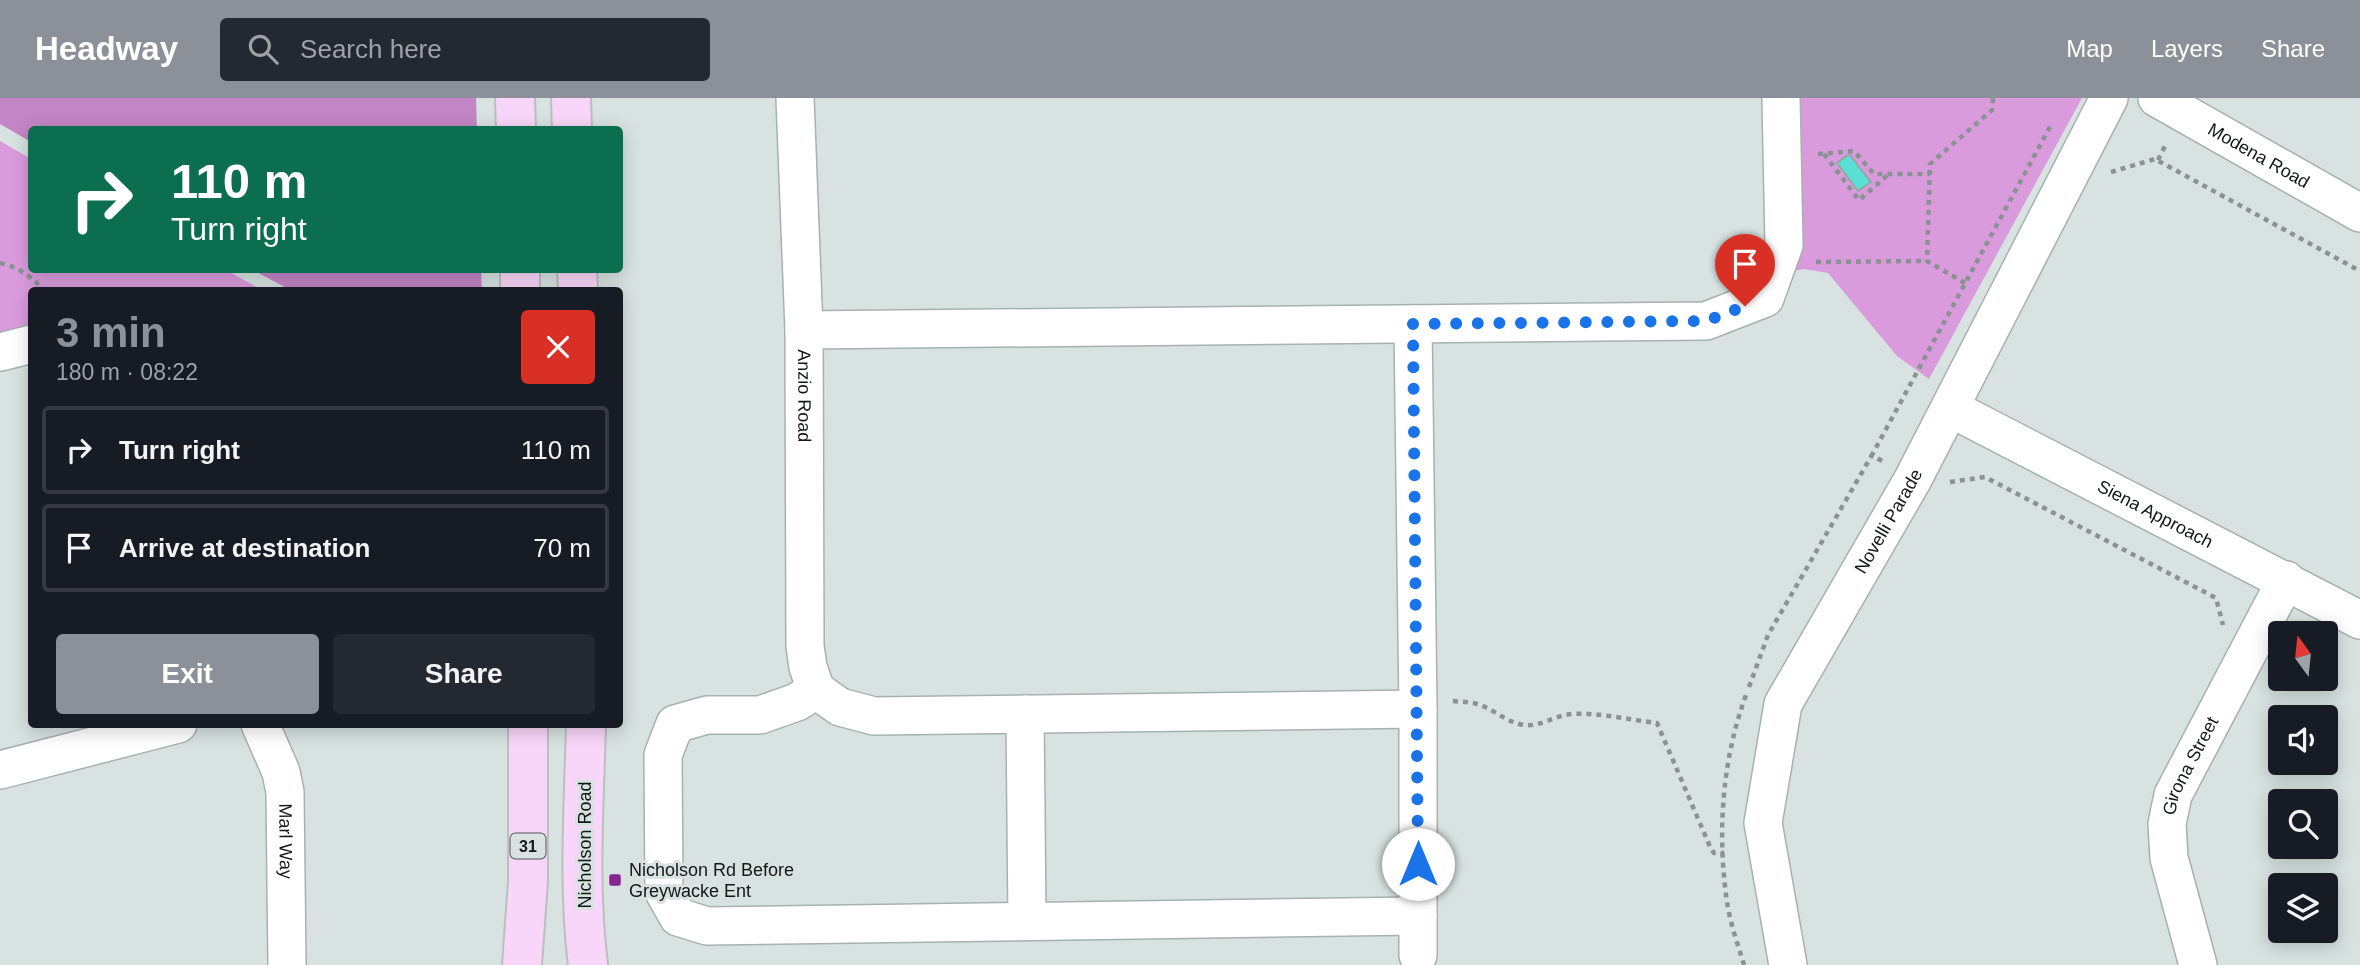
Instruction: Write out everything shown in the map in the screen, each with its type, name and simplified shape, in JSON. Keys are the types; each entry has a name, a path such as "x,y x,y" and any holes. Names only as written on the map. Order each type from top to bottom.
{"main road":[{"path":"515,98 516,126"},
{"path":"571,98 572,126"},
{"name":"31","path":"522,965 528,881 528,728"},
{"name":"Nicholson Road","path":"586,728 583,842 588,965"}],"street":[{"name":"Anzio Road","path":"795,98 804,330 805,646 808,667 816,690"},
{"path":"804,330 1706,321 1765,298 1784,245 1781,98"},
{"name":"Novelli Parade","path":"1788,965 1763,823 1783,704 1913,479 2109,98"},
{"name":"Modena Road","path":"2157,98 2360,213"},
{"path":"1413,324 1434,705 1418,916 1418,955"},
{"path":"0,352 28,345"},
{"name":"Siena Approach","path":"1950,408 2360,620"},
{"name":"Girona Street","path":"2198,965 2169,858 2167,824 2173,795 2286,580"},
{"path":"1418,916 707,926 678,916 663,892 663,755 675,724 707,715 761,715 797,702 816,690 840,707 874,716 1434,705"},
{"path":"1025,714 1027,921"},
{"path":"0,770 163,728"},
{"name":"Marl Way","path":"262,728 281,772 285,792 288,965"}],"path":[{"path":"1927,261 1930,164 1992,110 1993,98"},
{"path":"1813,155 1854,151 1874,174 1930,174"},
{"path":"1824,154 1859,200 1889,174"},
{"path":"2102,174 2155,159 2360,271"},
{"path":"1815,249 1815,262 1927,261 1965,283"},
{"path":"0,262 28,275 41,287"},
{"path":"1985,477 2006,437"},
{"path":"1434,705 1471,702 1484,706 1513,723 1532,726 1550,718 1575,714 1657,723 1711,849 1714,853 1724,853"}],"shaded area":[{"path":"0,98 476,98 477,126 28,126 28,140 0,124"},
{"path":"1790,98 2082,98 1929,379 1897,356 1828,273 1804,269 1792,271"},
{"path":"0,141 28,157 28,273 231,273 257,287 28,287 28,328 0,336"},
{"path":"259,273 481,273 482,287 284,287"}],"building":[{"path":"1849,154 1871,182 1858,191 1837,163"}],"place":[{"name":"Nicholson Rd Before Greywacke Ent","path":"615,880"}],"route":[{"path":"1418,864 1413,324 1706,321 1745,306"}]}
